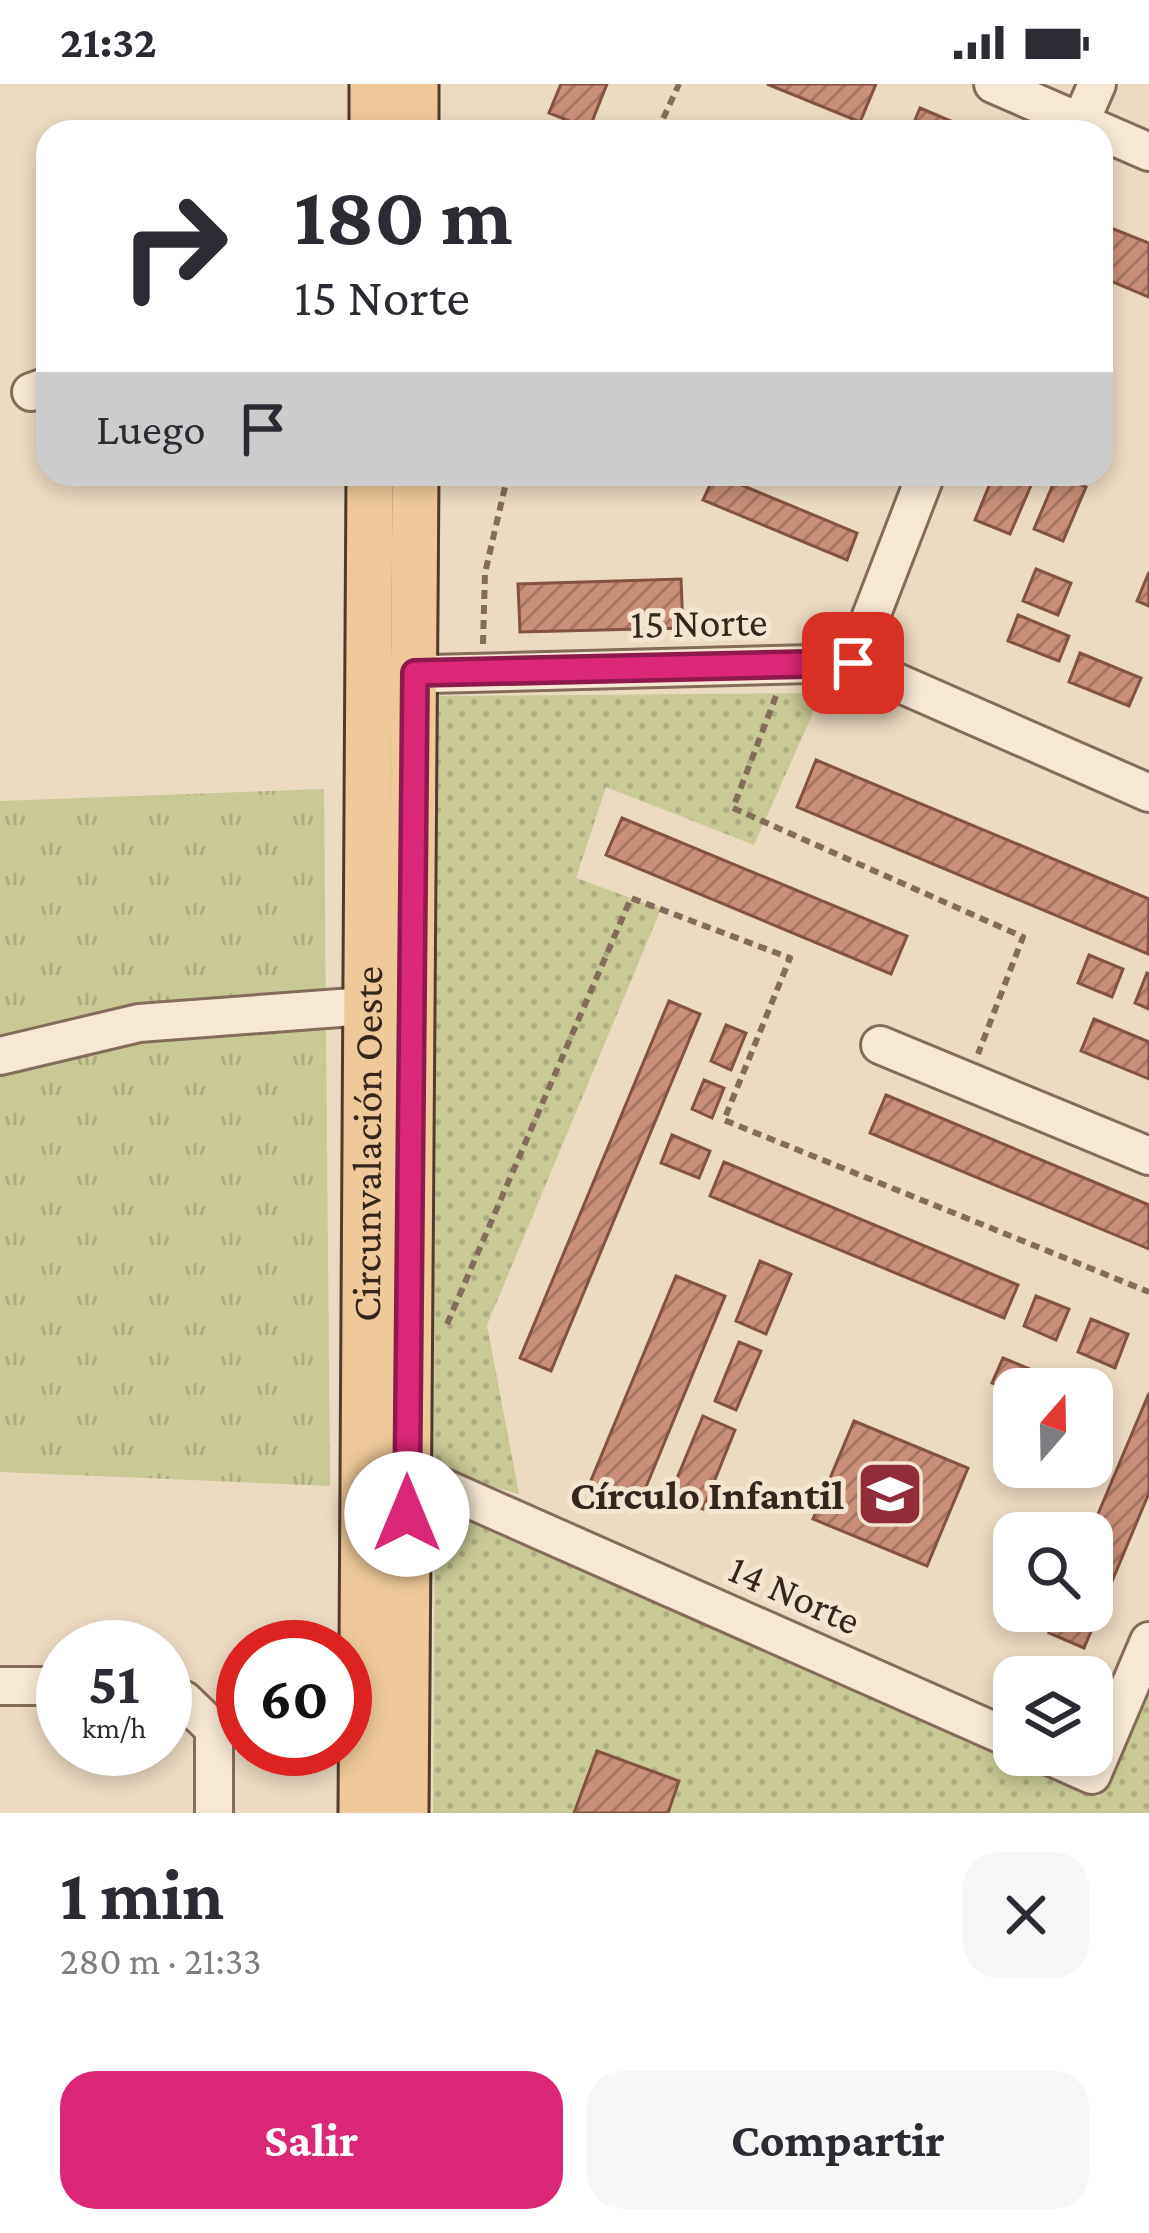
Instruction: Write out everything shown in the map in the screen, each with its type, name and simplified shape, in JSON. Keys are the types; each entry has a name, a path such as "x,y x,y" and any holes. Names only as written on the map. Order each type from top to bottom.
{"main road":[{"path":"373,120 374,84"},
{"path":"415,120 416,84"},
{"name":"Circunvalación Oeste","path":"370,486 368,676 407,1472 405,1813"},
{"name":"Circunvalación Oeste","path":"362,1813 387,1005 415,673 415,486"}],"street":[{"path":"993,84 1064,120"},
{"path":"1081,120 1096,84"},
{"path":"1113,139 1149,152"},
{"path":"853,663 921,486"},
{"name":"15 Norte","path":"368,676 853,663 1149,793"},
{"path":"0,1056 139,1023 387,1005"},
{"path":"880,1045 1149,1156"},
{"name":"14 Norte","path":"407,1472 993,1732"},
{"path":"1113,1726 1149,1641"},
{"path":"0,1686 36,1686"},
{"path":"192,1708 214,1729 214,1813"}],"path":[{"path":"662,120 679,84"},
{"path":"482,672 485,573 505,486"},
{"path":"788,665 733,808 1023,937 968,1081"},
{"path":"445,1329 631,898 790,958 724,1120 1149,1292"}],"green space":[{"path":"822,693 754,845 606,787 576,878 661,909 487,1325 519,1494 432,1470 438,696"},
{"path":"324,789 330,1486 0,1472 0,801"},
{"path":"435,1507 993,1751 993,1776 1051,1776 1099,1797 1108,1776 1113,1776 1113,1765 1149,1684 1149,1813 433,1813"}],"building":[{"path":"561,84 607,84 593,120 566,120 549,113"},
{"path":"767,84 876,84 861,120"},
{"path":"920,108 948,120 915,120"},
{"path":"1113,229 1149,243 1149,297 1113,282"},
{"path":"709,486 744,486 857,533 847,560 703,500"},
{"path":"989,486 1031,486 1010,534 975,520"},
{"path":"1052,486 1086,487 1063,541 1034,529"},
{"path":"1036,569 1071,583 1058,615 1023,601"},
{"path":"1149,572 1149,606 1137,601"},
{"path":"681,579 683,628 520,632 518,584"},
{"path":"1018,615 1069,636 1059,661 1008,641"},
{"path":"1080,653 1141,678 1129,706 1069,682"},
{"path":"816,760 1149,899 1148,954 797,807"},
{"path":"622,818 907,936 891,974 606,855"},
{"path":"1089,955 1123,969 1112,997 1078,983"},
{"path":"1149,974 1149,1009 1135,1003"},
{"path":"669,1001 700,1014 551,1371 520,1358"},
{"path":"1094,1019 1149,1042 1149,1079 1081,1051"},
{"path":"726,1025 746,1033 731,1070 711,1061"},
{"path":"704,1080 724,1088 712,1118 692,1109"},
{"path":"886,1095 1149,1205 1149,1249 870,1133"},
{"path":"672,1135 710,1151 699,1178 661,1163"},
{"path":"724,1162 1018,1285 1004,1318 710,1196"},
{"path":"760,1261 791,1274 766,1334 736,1321"},
{"path":"676,1276 725,1296 636,1511 587,1490"},
{"path":"1036,1296 1069,1309 1056,1340 1024,1326"},
{"path":"1091,1319 1128,1334 1115,1368 1078,1352"},
{"path":"739,1342 761,1351 736,1410 715,1401"},
{"path":"1003,1358 1027,1368 999,1368"},
{"path":"1149,1393 1149,1493 1113,1579 1113,1512 1099,1512 1113,1488"},
{"path":"703,1416 735,1430 703,1509 670,1495"},
{"name":"Círculo Infantil","path":"854,1421 968,1468 927,1566 813,1519"},
{"path":"1049,1632 1091,1632 1084,1648"},
{"path":"597,1751 679,1781 668,1813 574,1813"}],"place":[{"name":"Círculo Infantil","path":"890,1494"}],"route":[{"path":"407,1514 415,673 853,663"}]}
